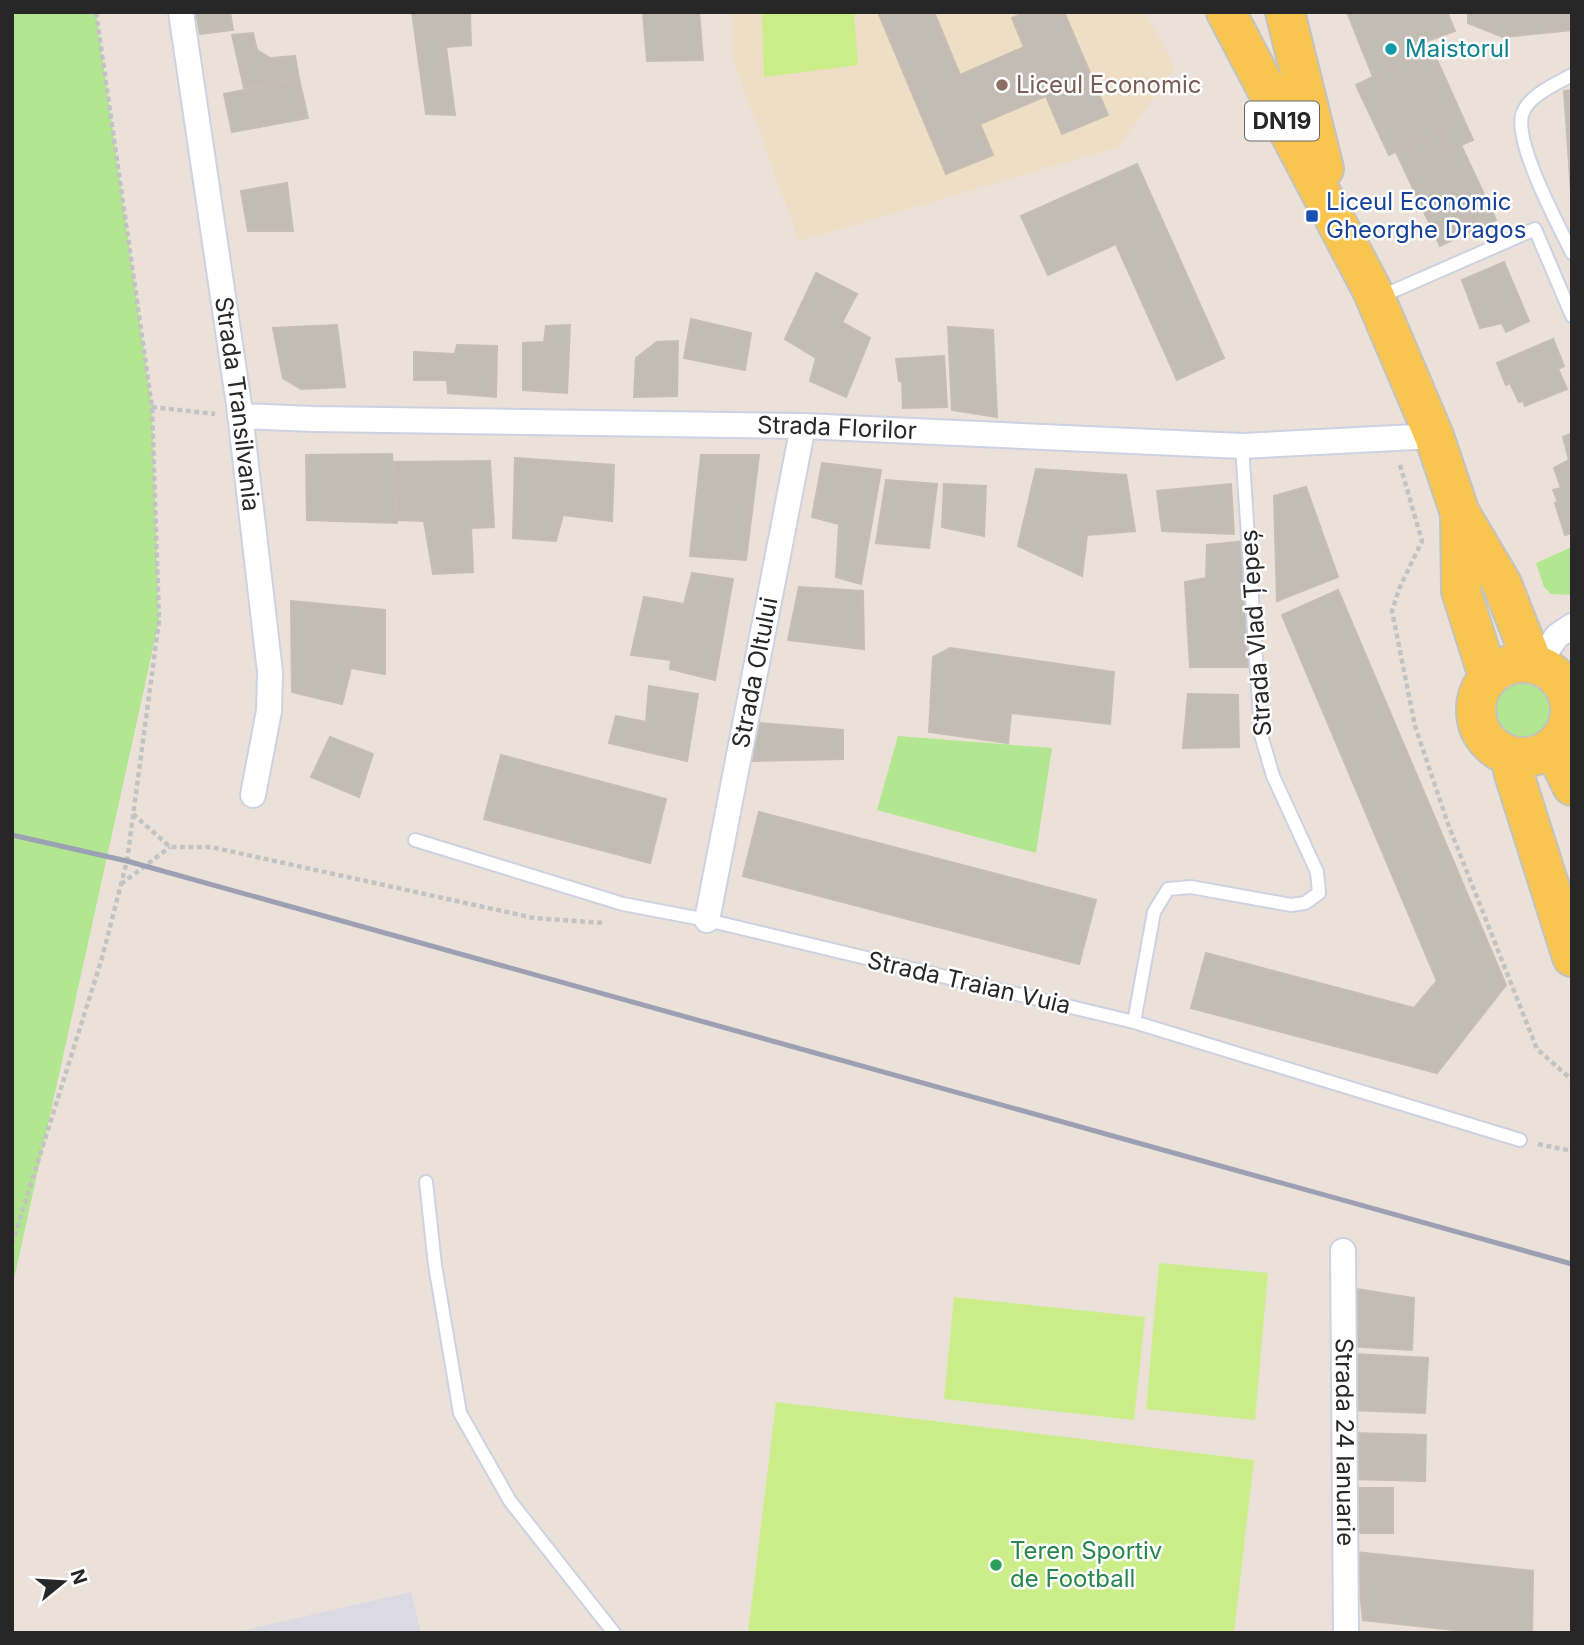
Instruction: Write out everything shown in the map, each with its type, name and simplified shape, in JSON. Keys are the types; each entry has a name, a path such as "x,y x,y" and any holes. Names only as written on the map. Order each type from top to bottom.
{"main road":[{"name":"DN19","path":"1226,12 1372,290 1434,436 1460,513 1502,584 1535,664 1560,680 1567,717 1572,786"},
{"name":"DN19","path":"1285,12 1339,229"},
{"name":"DN19","path":"1460,513 1461,591 1488,677"},
{"path":"1535,664 1517,662 1502,667 1488,677 1479,690 1475,706 1477,722 1484,737 1496,749 1510,756 1540,754 1567,717"},
{"path":"1510,756 1572,957"}],"street":[{"name":"Strada Transilvania","path":"181,12 240,416 270,672 269,711 253,795"},
{"name":"Strada Florilor","path":"240,416 803,426 1242,446 1434,436"},
{"name":"Strada Oltului","path":"707,920 803,426"},
{"path":"1535,664 1557,636 1572,626"},
{"name":"Strada 24 Ianuarie","path":"1343,1251 1346,1633"}],"lane":[{"path":"1572,75 1533,99 1522,115 1525,152 1572,253"},
{"path":"1372,290 1391,292 1535,229 1572,316"},
{"name":"Strada Vlad Țepeș","path":"1134,1022 1154,912 1168,889 1178,886 1191,887 1291,905 1305,902 1319,893 1317,872 1273,776 1261,735 1242,446"},
{"name":"Strada Traian Vuia","path":"415,840 633,906 707,920 1134,1022 1520,1140"},
{"path":"426,1182 435,1265 460,1413 510,1501 614,1633"}],"path":[{"path":"12,1244 102,958 121,884 159,621 152,407 96,12"},
{"path":"152,407 240,416"},
{"path":"1409,496 1422,541 1399,589 1392,611 1415,726 1448,824 1537,1049 1572,1080"},
{"path":"133,814 170,847"},
{"path":"121,884 170,847 211,847 534,918 623,924 633,906"},
{"path":"1520,1140 1572,1152"}],"shaded area":[{"path":"732,12 1145,12 1175,67 1119,147 799,241 732,56"},
{"path":"411,1592 421,1633 232,1633"}],"green space":[{"path":"12,12 96,12 152,407 159,621 12,1288"},
{"path":"762,12 854,12 858,65 764,77"},
{"path":"1572,547 1572,595 1551,594 1544,587 1536,563"},
{"path":"1516,672 1530,672 1544,678 1554,688 1560,709 1554,730 1544,740 1530,746 1516,746 1502,740 1492,730 1486,716 1486,702 1492,688 1502,678"},
{"path":"898,736 1052,748 1036,853 877,810"},
{"path":"1159,1263 1268,1273 1255,1420 1146,1409"},
{"path":"954,1297 1145,1317 1134,1420 944,1399"},
{"path":"776,1402 1254,1460 1234,1633 748,1633"}],"building":[{"path":"196,12 230,12 233,30 200,34"},
{"path":"412,12 470,13 471,45 446,47 455,115 426,114"},
{"path":"643,12 699,12 703,60 647,61"},
{"name":"Liceul Economic","path":"878,12 934,12 960,75 1024,47 1012,18 1026,12 1064,12 1108,115 1062,134 1046,96 980,124 993,155 946,174"},
{"name":"Maistorul","path":"1347,12 1447,12 1455,31 1419,44 1423,53 1373,77"},
{"path":"1468,12 1572,12 1572,30 1503,37 1468,23"},
{"path":"253,33 257,50 270,58 295,56 299,79 244,88 232,35"},
{"path":"1432,49 1473,140 1448,151 1439,132 1389,155 1356,85"},
{"path":"299,79 308,118 232,132 224,94"},
{"path":"1572,90 1572,208 1564,91"},
{"path":"1439,132 1448,151 1461,145 1496,220 1440,246 1396,152"},
{"path":"1137,164 1224,358 1177,380 1116,244 1048,275 1021,216"},
{"path":"287,183 293,231 248,231 241,191"},
{"path":"1504,262 1529,321 1506,332 1502,323 1480,328 1462,280"},
{"path":"816,273 857,294 842,322 870,338 846,397 810,381 816,358 785,339"},
{"path":"691,319 751,333 745,370 684,358"},
{"path":"337,325 345,387 301,389 283,378 273,328"},
{"path":"570,325 567,393 523,390 523,343 544,342 546,326"},
{"path":"948,327 993,330 997,417 952,410"},
{"path":"1553,339 1564,366 1558,369 1567,389 1525,406 1523,401 1519,402 1510,383 1506,385 1497,363"},
{"path":"678,341 677,396 634,397 636,358 657,342"},
{"path":"457,345 497,346 496,397 448,393 447,380 414,380 414,352 455,354"},
{"path":"944,356 947,407 903,408 902,382 899,381 896,359"},
{"path":"1572,433 1572,533 1565,535 1555,503 1558,502 1553,490 1561,488 1554,468 1569,460 1563,437"},
{"path":"392,454 397,523 307,520 306,455"},
{"path":"701,455 759,455 746,560 690,556"},
{"path":"515,458 614,465 612,521 563,515 556,541 513,538"},
{"path":"490,461 494,527 471,528 473,572 433,574 424,521 397,520 393,462"},
{"path":"822,463 881,470 861,584 836,577 839,524 812,517"},
{"path":"1036,469 1126,475 1135,531 1087,535 1082,576 1018,546"},
{"path":"886,480 937,484 929,548 876,543"},
{"path":"944,484 986,486 984,536 942,527"},
{"path":"1231,484 1234,534 1162,531 1157,491"},
{"path":"1306,487 1338,577 1277,601 1274,496"},
{"path":"1246,541 1253,667 1190,667 1185,582 1206,578 1207,545"},
{"path":"692,573 733,579 715,680 670,669 671,660 631,655 644,597 684,604"},
{"path":"799,587 863,591 864,649 788,640"},
{"path":"1338,590 1506,985 1437,1073 1191,1008 1206,953 1414,1008 1437,981 1282,615"},
{"path":"291,601 385,610 385,674 351,668 342,704 292,692"},
{"path":"950,648 1114,672 1110,724 1011,713 1008,743 929,732 933,657"},
{"path":"649,686 698,694 687,761 609,743 616,716 646,722"},
{"path":"1188,694 1238,695 1239,747 1183,748"},
{"path":"759,723 843,730 843,759 751,761"},
{"path":"330,737 373,754 359,797 311,777"},
{"path":"501,755 666,799 650,863 484,819"},
{"path":"759,812 1096,900 1079,964 743,876"},
{"path":"1350,1288 1414,1298 1412,1350 1348,1346"},
{"path":"1353,1354 1428,1358 1425,1413 1350,1410"},
{"path":"1352,1433 1426,1435 1425,1481 1351,1479"},
{"path":"1352,1488 1393,1488 1393,1533 1352,1533"},
{"path":"1356,1552 1533,1571 1532,1633 1481,1633 1363,1620"}],"railway":[{"path":"12,835 127,861 1572,1264"}],"place":[{"name":"Maistorul","path":"1391,49"},
{"name":"Liceul Economic","path":"1002,85"},
{"name":"Liceul Economic Gheorghe Dragos","path":"1312,216"},
{"name":"Teren Sportiv de Football","path":"996,1565"}]}
